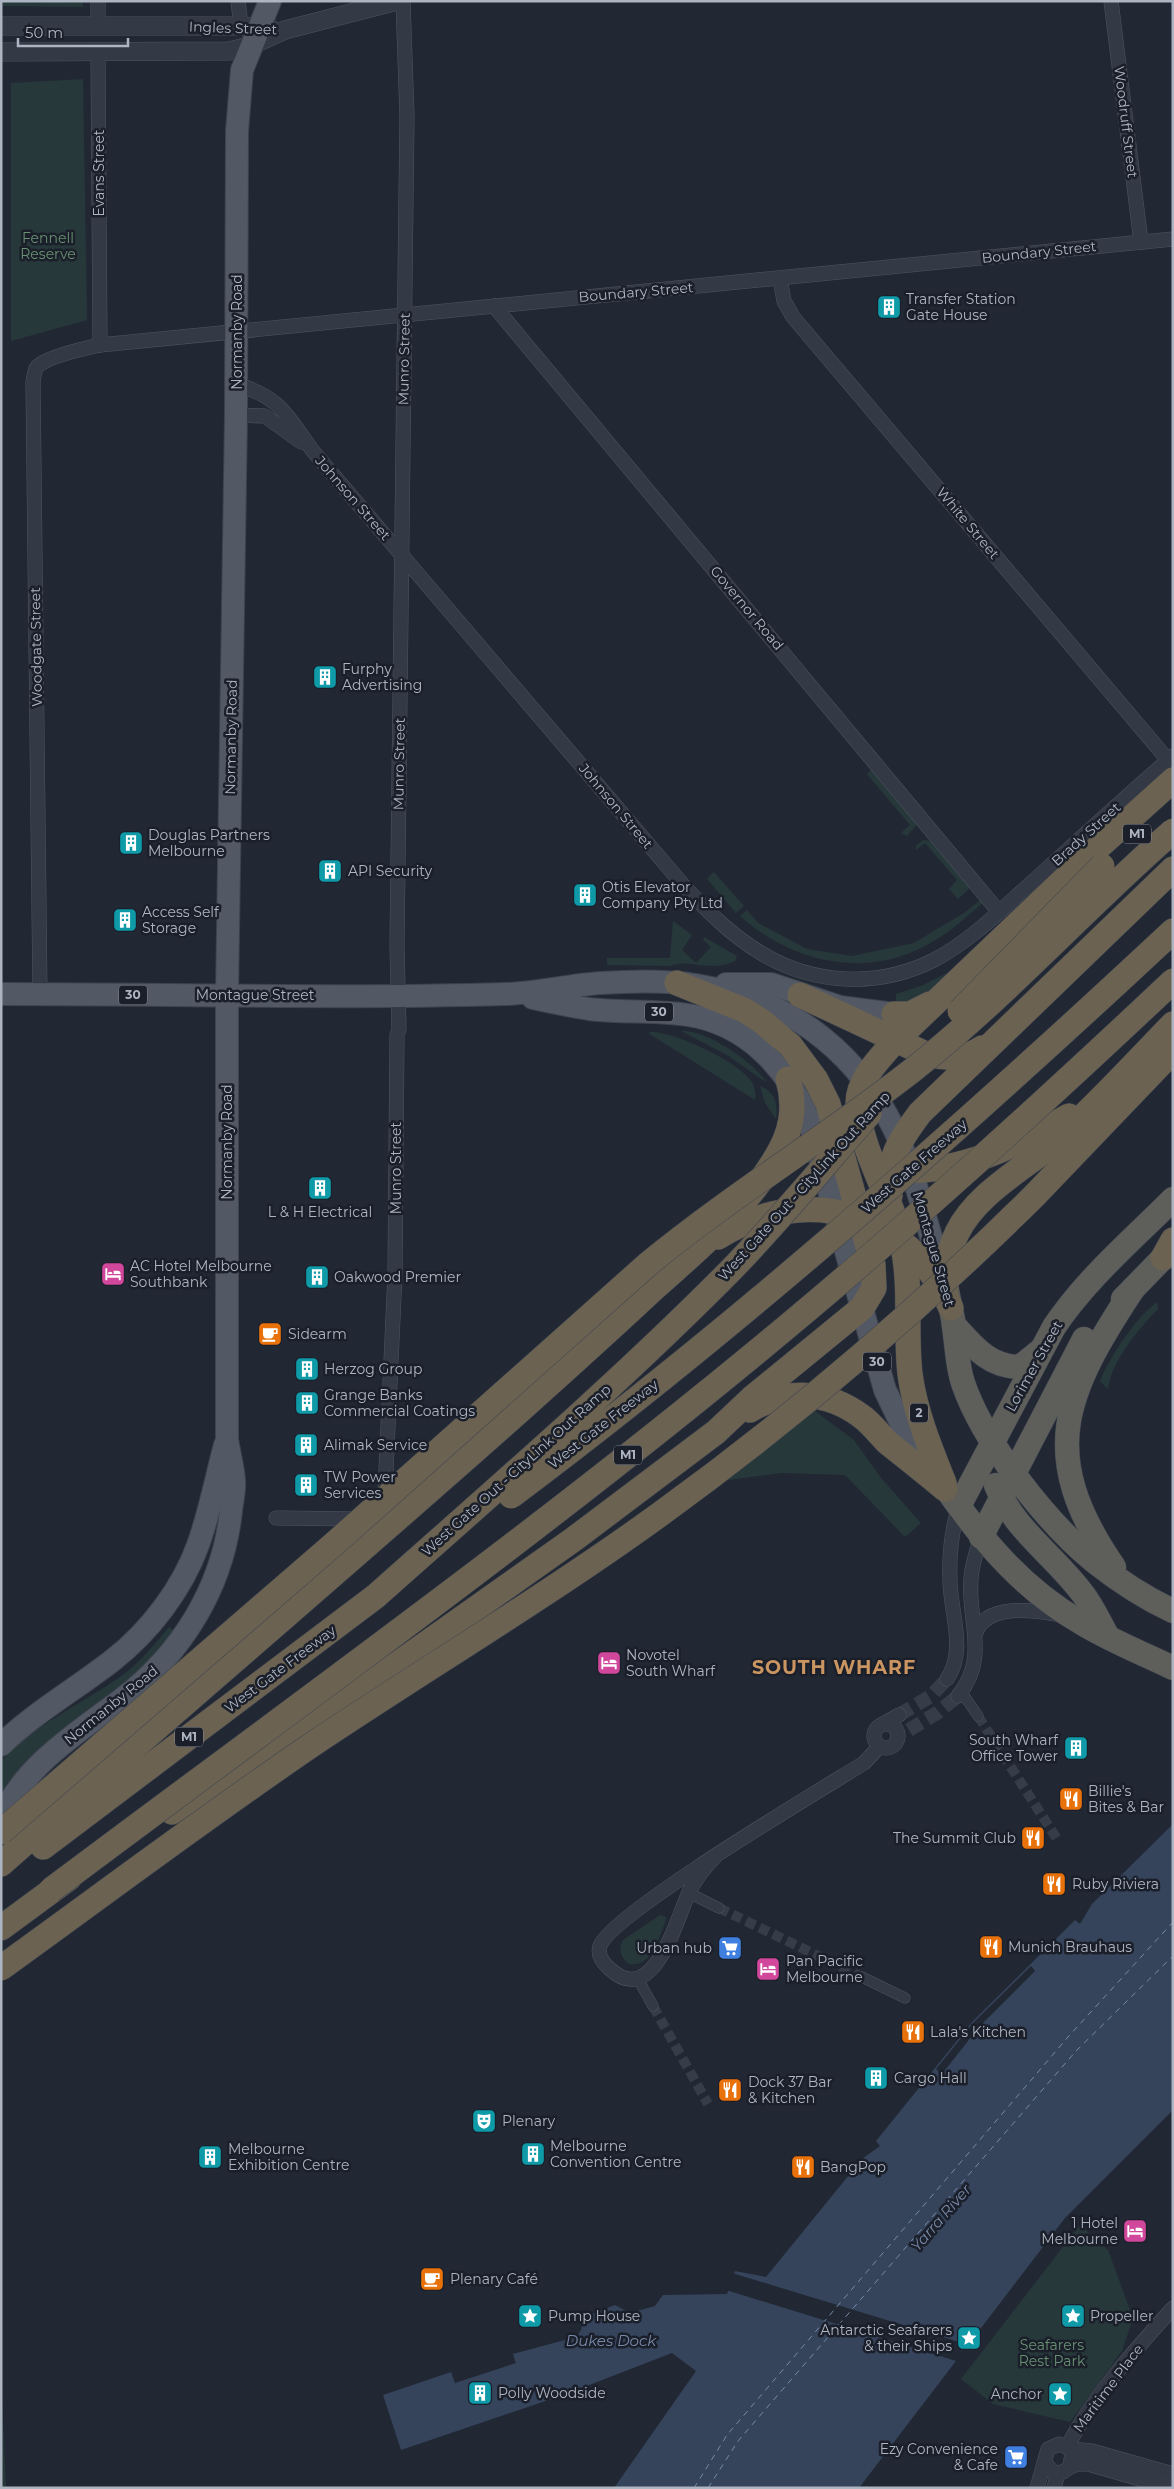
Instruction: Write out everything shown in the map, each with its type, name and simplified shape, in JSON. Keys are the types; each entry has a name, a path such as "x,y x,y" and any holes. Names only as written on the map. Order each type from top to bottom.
{"highway":[{"path":"892,1169 866,1140 858,1104 864,1080 895,1041 1094,851 1171,766"},
{"name":"West Gate Out - CityLink Out Ramp","path":"376,1596 564,1429 729,1272 803,1191 964,1005 1102,866 1173,802"},
{"path":"1,1832 319,1557 646,1265 684,1234 922,1062 991,1002 1173,831"},
{"path":"892,1169 900,1140 932,1100 1173,869"},
{"name":"West Gate Freeway","path":"1,1879 554,1464 773,1288 976,1112 1173,931"},
{"name":"M1","path":"1,1928 560,1509 711,1389 849,1274 1010,1133 1173,981"},
{"path":"51,1890 289,1738 397,1665 544,1561 716,1432 752,1398 862,1308 872,1294 875,1279 861,1219 823,1093 808,1068 790,1046 760,1020 744,1010 686,984"},
{"path":"800,995 928,1056 951,1058 964,1056 978,1050 1001,1033"},
{"path":"894,1014 910,1014 942,996"},
{"path":"1,1968 310,1746 525,1606 657,1516 795,1411 928,1298 1035,1195 1173,1024"},
{"path":"950,1307 946,1267 957,1232 970,1214 987,1196 1173,1052"},
{"path":"809,1120 819,1135 842,1154 892,1169 950,1168 1002,1149 1044,1130 1078,1110 1116,1096 1173,1059"},
{"path":"1,1864 167,1717 401,1516 692,1255 756,1187 782,1146 792,1123 794,1106 788,1079"},
{"name":"2","path":"892,1169 891,1208 902,1241 906,1266 910,1374 926,1438 951,1494"},
{"name":"Lorimer Street","path":"951,1494 993,1443 1054,1327 1078,1295 1173,1199"},
{"path":"692,1255 726,1232 773,1215 806,1210 837,1212 883,1228 902,1241 933,1275 950,1307 986,1358 1002,1365 1020,1367 1033,1359 1042,1349"},
{"path":"981,1537 1000,1496 1014,1474 1056,1388 1084,1338 1097,1322 1134,1288 1168,1249"},
{"path":"1134,1288 1087,1363 1069,1415 1067,1450 1070,1480 1084,1518 1112,1564 1139,1593 1173,1610"},
{"name":"Montague Street","path":"950,1307 963,1383 979,1420 993,1443 1014,1474 1074,1542 1095,1562 1139,1593"},
{"path":"716,1432 769,1401 784,1396 818,1396 847,1406 863,1417 887,1442 951,1494"},
{"path":"993,1443 992,1474 1000,1496 1020,1525 1083,1594 1116,1641"},
{"name":"Montague Street","path":"951,1494 981,1537 1031,1587 1081,1623 1116,1641"},
{"name":"30","path":"1116,1641 1173,1668"}],"main road":[{"name":"Normanby Road","path":"1,1818 23,1783 45,1759 149,1676 174,1650 199,1612 214,1582 230,1523 234,1481 226,1439 227,995 237,330 237,123 242,70 251,34 270,1"},
{"name":"Montague Street","path":"1,994 510,994 602,983 686,984 751,997 774,1006 822,1037 850,1062 879,1099 900,1140"},
{"path":"686,984 771,984 840,1007 894,1014"},
{"name":"Montague Street","path":"510,994 590,1009 669,1013 710,1021 758,1047 788,1079 809,1120 837,1212 885,1390 895,1415 907,1436 951,1494"},
{"name":"Montague Street","path":"892,1169 950,1307"},
{"name":"Normanby Road","path":"1,1745 32,1718 126,1650 156,1618 183,1578 198,1547 226,1439"}],"street":[{"name":"Evans Street","path":"98,1 100,345"},
{"path":"238,1 251,34"},
{"name":"Ingles Street","path":"1,26 98,27 251,34 285,30 397,1"},
{"name":"Munro Street","path":"276,1518 354,1520 365,1517 378,1507 385,1492 395,1274 407,108 403,1"},
{"name":"Woodruff Street","path":"1111,1 1142,242"},
{"name":"Ingles Street","path":"1,52 211,52 251,34"},
{"name":"Boundary Street","path":"100,345 1173,239"},
{"name":"White Street","path":"780,279 784,301 793,317 1171,766"},
{"name":"Governor Road","path":"494,306 999,912"},
{"name":"Woodgate Street","path":"40,994 34,378 36,369 41,364 100,345"},
{"name":"Johnson Street","path":"236,384 260,391 278,405 312,450 684,886 726,928 761,953 792,968 816,975 841,980 882,978 934,960 999,912"},
{"name":"Johnson Street","path":"236,415 265,416 312,450"},
{"name":"Brady Street","path":"999,912 1171,766"},
{"path":"947,1679 957,1652 950,1580 954,1526 951,1494"},
{"path":"978,1716 960,1693 970,1676 976,1659 971,1578 981,1537"},
{"path":"975,1635 980,1624 985,1619 1006,1612 1045,1612 1081,1623"},
{"path":"880,1746 874,1737 876,1730 899,1714"},
{"path":"881,1725 888,1724 894,1727 898,1736 896,1742"},
{"path":"880,1746 890,1747 909,1730"},
{"path":"715,1857 700,1874 689,1893 654,1968 647,1975 638,1979 624,1978 609,1969 599,1953 602,1942 621,1923 654,1897 715,1857 864,1763 880,1746"},
{"path":"689,1893 719,1908"},
{"path":"862,1977 905,1998"},
{"path":"638,1979 653,2006"},
{"name":"Maritime Place","path":"1068,2448 1084,2417 1124,2362 1173,2308"},
{"path":"1037,2488 1045,2453 1051,2446 1059,2444 1068,2448 1092,2451 1171,2488"},
{"path":"1054,2488 1073,2458 1068,2448"},
{"path":"1044,2462 1049,2470 1064,2470 1077,2464 1088,2464 1173,2474"}],"green space":[{"path":"3,1 83,1 83,7 3,6"},
{"name":"Fennell Reserve","path":"83,79 87,320 11,341 11,83"},
{"path":"871,770 917,824 907,836 901,833 910,825 867,774"},
{"path":"923,840 930,841 968,884 970,888 958,899 949,889 957,880 925,843 916,850 916,846"},
{"path":"714,872 744,906 736,913 707,879"},
{"path":"983,898 985,901 937,939 912,952 887,960 861,963 835,962 809,956 785,946 762,933 740,916 747,910 758,923 807,949 852,956 914,943 964,913"},
{"path":"673,921 692,935 682,950 696,963 711,947 703,940 704,937 737,956 735,961 717,966 685,964 670,966 607,965 607,958 670,958"},
{"path":"951,971 938,988 896,1008 896,994 921,986"},
{"path":"681,1031 703,1035 729,1048 752,1066 767,1083 727,1055"},
{"path":"648,1033 662,1033 689,1042 733,1065 751,1081 755,1090 755,1100"},
{"path":"760,1086 769,1092 774,1099 776,1119 765,1103"},
{"path":"1157,1302 1158,1309 1134,1336 1120,1357 1114,1368 1108,1389 1100,1381 1110,1360 1140,1318"},
{"path":"815,1411 854,1440 881,1478 921,1523 905,1537 845,1475 782,1473 720,1481"},
{"path":"169,1627 177,1633 167,1645 1,1803 1,1761 28,1736 127,1672 146,1654"},
{"path":"660,1915 666,1917 666,1920 654,1950 644,1961 637,1964 629,1964 621,1954 623,1940"},
{"name":"Seafarers Rest Park","path":"1080,2225 1108,2250 1133,2318 1122,2351 1070,2422 993,2404 961,2379"},
{"path":"1,2376 6,2488 1,2488"}],"water":[{"path":"1173,1824 1173,2110 1065,2218 859,2488 614,2488 696,2371 672,2353 566,2394 401,2450 383,2395 451,2372 455,2383 516,2363 513,2354 576,2337 581,2330 584,2317 615,2305 630,2313 655,2306 663,2295 727,2294 735,2271 766,2277 862,2159 880,2146 876,2141 973,2021 1075,1920 1080,1924 1092,1904"}],"pier":[{"path":"1031,1966 1035,1971 979,2027 942,2074 936,2069 974,2022"},
{"path":"732,2273 971,2346 959,2362 726,2290"}],"ferry route":[{"path":"694,2488 727,2435 1068,2037 1173,1922"},
{"path":"708,2488 738,2441 1076,2051 1173,1956"}],"tunnel":[{"path":"899,1715 931,1696 947,1679"},
{"path":"909,1730 937,1713 958,1696"},
{"path":"978,1716 1059,1842"},
{"path":"719,1908 862,1977"},
{"path":"653,2006 708,2104"}],"place":[{"name":"Transfer Station Gate House","path":"889,307"},
{"name":"Furphy Advertising","path":"325,677"},
{"name":"Douglas Partners Melbourne","path":"131,843"},
{"name":"API Security","path":"330,871"},
{"name":"Otis Elevator Company Pty Ltd","path":"585,895"},
{"name":"Access Self Storage","path":"125,920"},
{"name":"L & H Electrical","path":"320,1188"},
{"name":"AC Hotel Melbourne Southbank","path":"113,1274"},
{"name":"Oakwood Premier","path":"317,1277"},
{"name":"Sidearm","path":"270,1334"},
{"name":"Herzog Group","path":"307,1369"},
{"name":"Grange Banks Commercial Coatings","path":"307,1403"},
{"name":"Alimak Service","path":"306,1445"},
{"name":"TW Power Services","path":"306,1485"},
{"name":"Novotel South Wharf","path":"609,1663"},
{"name":"South Wharf Office Tower","path":"1076,1748"},
{"name":"Billie's Bites & Bar","path":"1071,1799"},
{"name":"The Summit Club","path":"1033,1838"},
{"name":"Ruby Riviera","path":"1054,1884"},
{"name":"Munich Brauhaus","path":"991,1947"},
{"name":"Urban hub","path":"730,1948"},
{"name":"Pan Pacific Melbourne","path":"768,1969"},
{"name":"Lala's Kitchen","path":"913,2032"},
{"name":"Cargo Hall","path":"876,2078"},
{"name":"Dock 37 Bar & Kitchen","path":"730,2090"},
{"name":"Plenary","path":"484,2121"},
{"name":"Melbourne Convention Centre","path":"533,2154"},
{"name":"Melbourne Exhibition Centre","path":"210,2157"},
{"name":"BangPop","path":"803,2167"},
{"name":"1 Hotel Melbourne","path":"1135,2231"},
{"name":"Plenary Café","path":"432,2279"},
{"name":"Pump House","path":"530,2316"},
{"name":"Propeller","path":"1073,2316"},
{"name":"Antarctic Seafarers & their Ships","path":"969,2338"},
{"name":"Polly Woodside","path":"480,2393"},
{"name":"Anchor","path":"1060,2394"},
{"name":"Ezy Convenience & Cafe","path":"1016,2457"}],"district":[{"name":"SOUTH WHARF","path":"834,1667"}],"water label":[{"name":"Yarra River","path":"941,2218"},
{"name":"Dukes Dock","path":"611,2341"}]}
